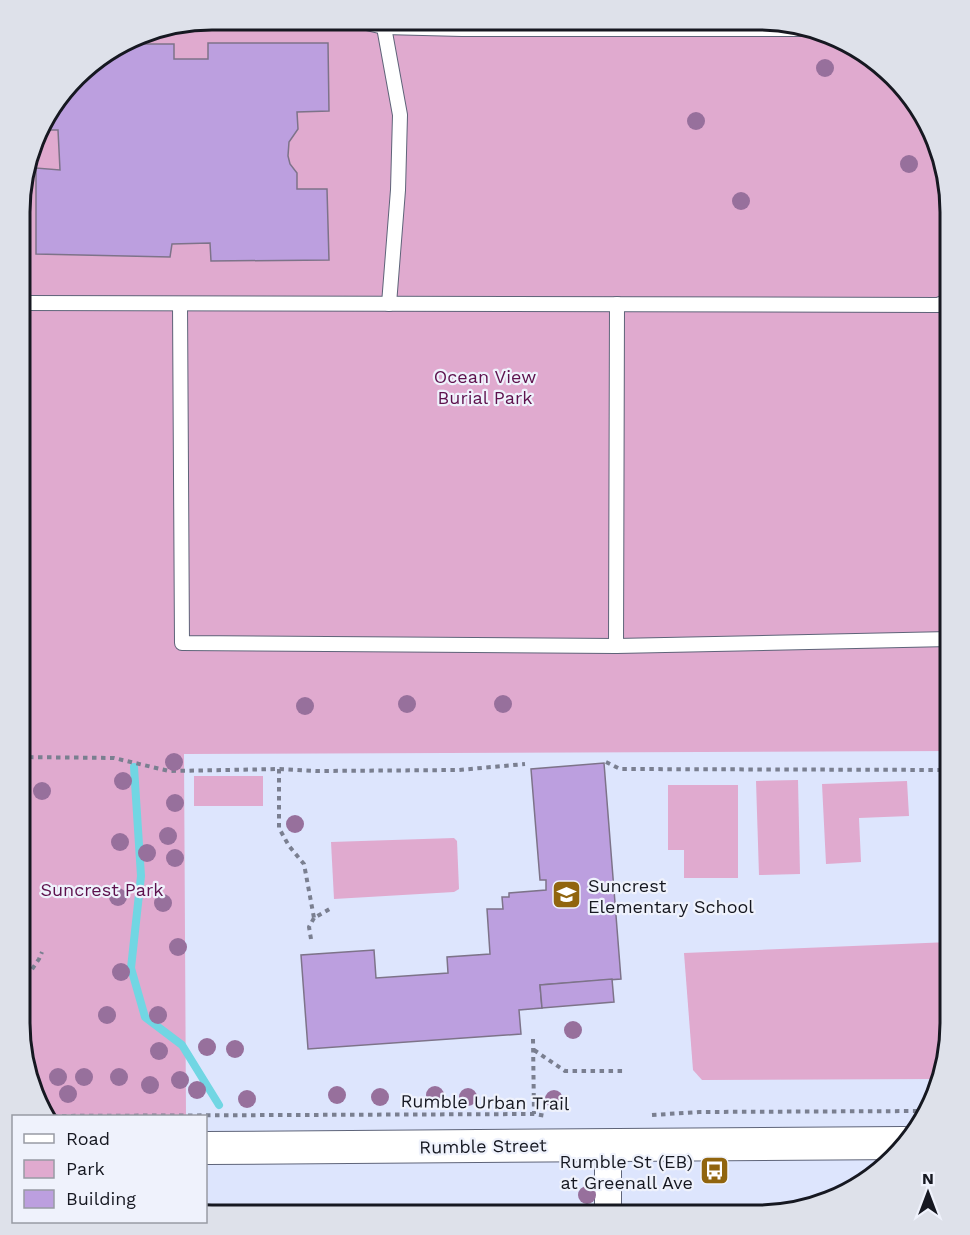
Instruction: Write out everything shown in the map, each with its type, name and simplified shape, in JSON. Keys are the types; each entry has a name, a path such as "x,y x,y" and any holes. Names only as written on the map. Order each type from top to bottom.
{"street":[{"name":"Rumble Street","path":"207,1148 895,1143"},
{"path":"608,1145 608,1205"}],"lane":[{"path":"385,30 400,116 398,190 388,304"},
{"path":"30,303 940,304"},
{"path":"180,304 182,643 616,646 940,639"},
{"path":"616,646 617,304"}],"path":[{"path":"30,757 114,758 169,771 459,770 525,764"},
{"path":"606,762 620,769 940,770"},
{"path":"279,769 279,828 289,846 304,864 314,918"},
{"path":"311,939 309,927 314,918 333,907"},
{"path":"30,972 42,952"},
{"path":"533,1038 534,1113"},
{"path":"534,1050 565,1071 626,1071"},
{"path":"648,1116 699,1112 916,1111"},
{"name":"Rumble Urban Trail","path":"207,1115 534,1113 549,1117"}],"green space":[{"name":"Ocean View Burial Park","path":"212,30 758,30 794,33 817,40 859,61 887,83 916,121 926,142 934,165 940,212 940,751 184,754 186,1115 55,1115 36,1070 30,1023 30,212 36,165 44,142 54,121 68,101 92,75 121,54 142,44 165,36"},
{"path":"194,776 263,776 263,806 194,806"},
{"path":"798,780 800,874 759,875 756,781"},
{"path":"907,781 909,816 859,818 861,862 826,864 822,784"},
{"path":"668,785 738,785 738,878 684,878 684,850 668,850"},
{"path":"454,838 457,841 459,889 454,892 334,899 331,842"},
{"path":"940,942 940,1035 937,1059 931,1079 702,1080 693,1070 684,953"}],"building":[{"path":"208,43 328,43 329,111 297,112 298,129 289,142 288,156 290,164 297,173 297,189 327,189 329,260 211,261 210,243 172,244 170,257 36,254 36,168 60,170 58,130 50,130 75,92 101,68 121,54 142,44 174,44 174,59 208,59"},
{"path":"604,763 621,979 540,985 542,1008 519,1010 521,1034 308,1049 301,955 374,950 376,978 448,973 447,957 490,954 487,909 503,909 502,897 509,897 509,893 546,890 546,880 540,880 531,769"},
{"path":"612,979 614,1002 542,1008 540,985"}],"waterway":[{"path":"134,767 141,876 131,968 145,1017 182,1045 219,1105"}],"place":[{"name":"Suncrest Elementary School","path":"567,895"},
{"name":"Rumble St (EB) at Greenall Ave","path":"714,1171"}],"park label":[{"name":"Suncrest Park","path":"102,889"}]}
